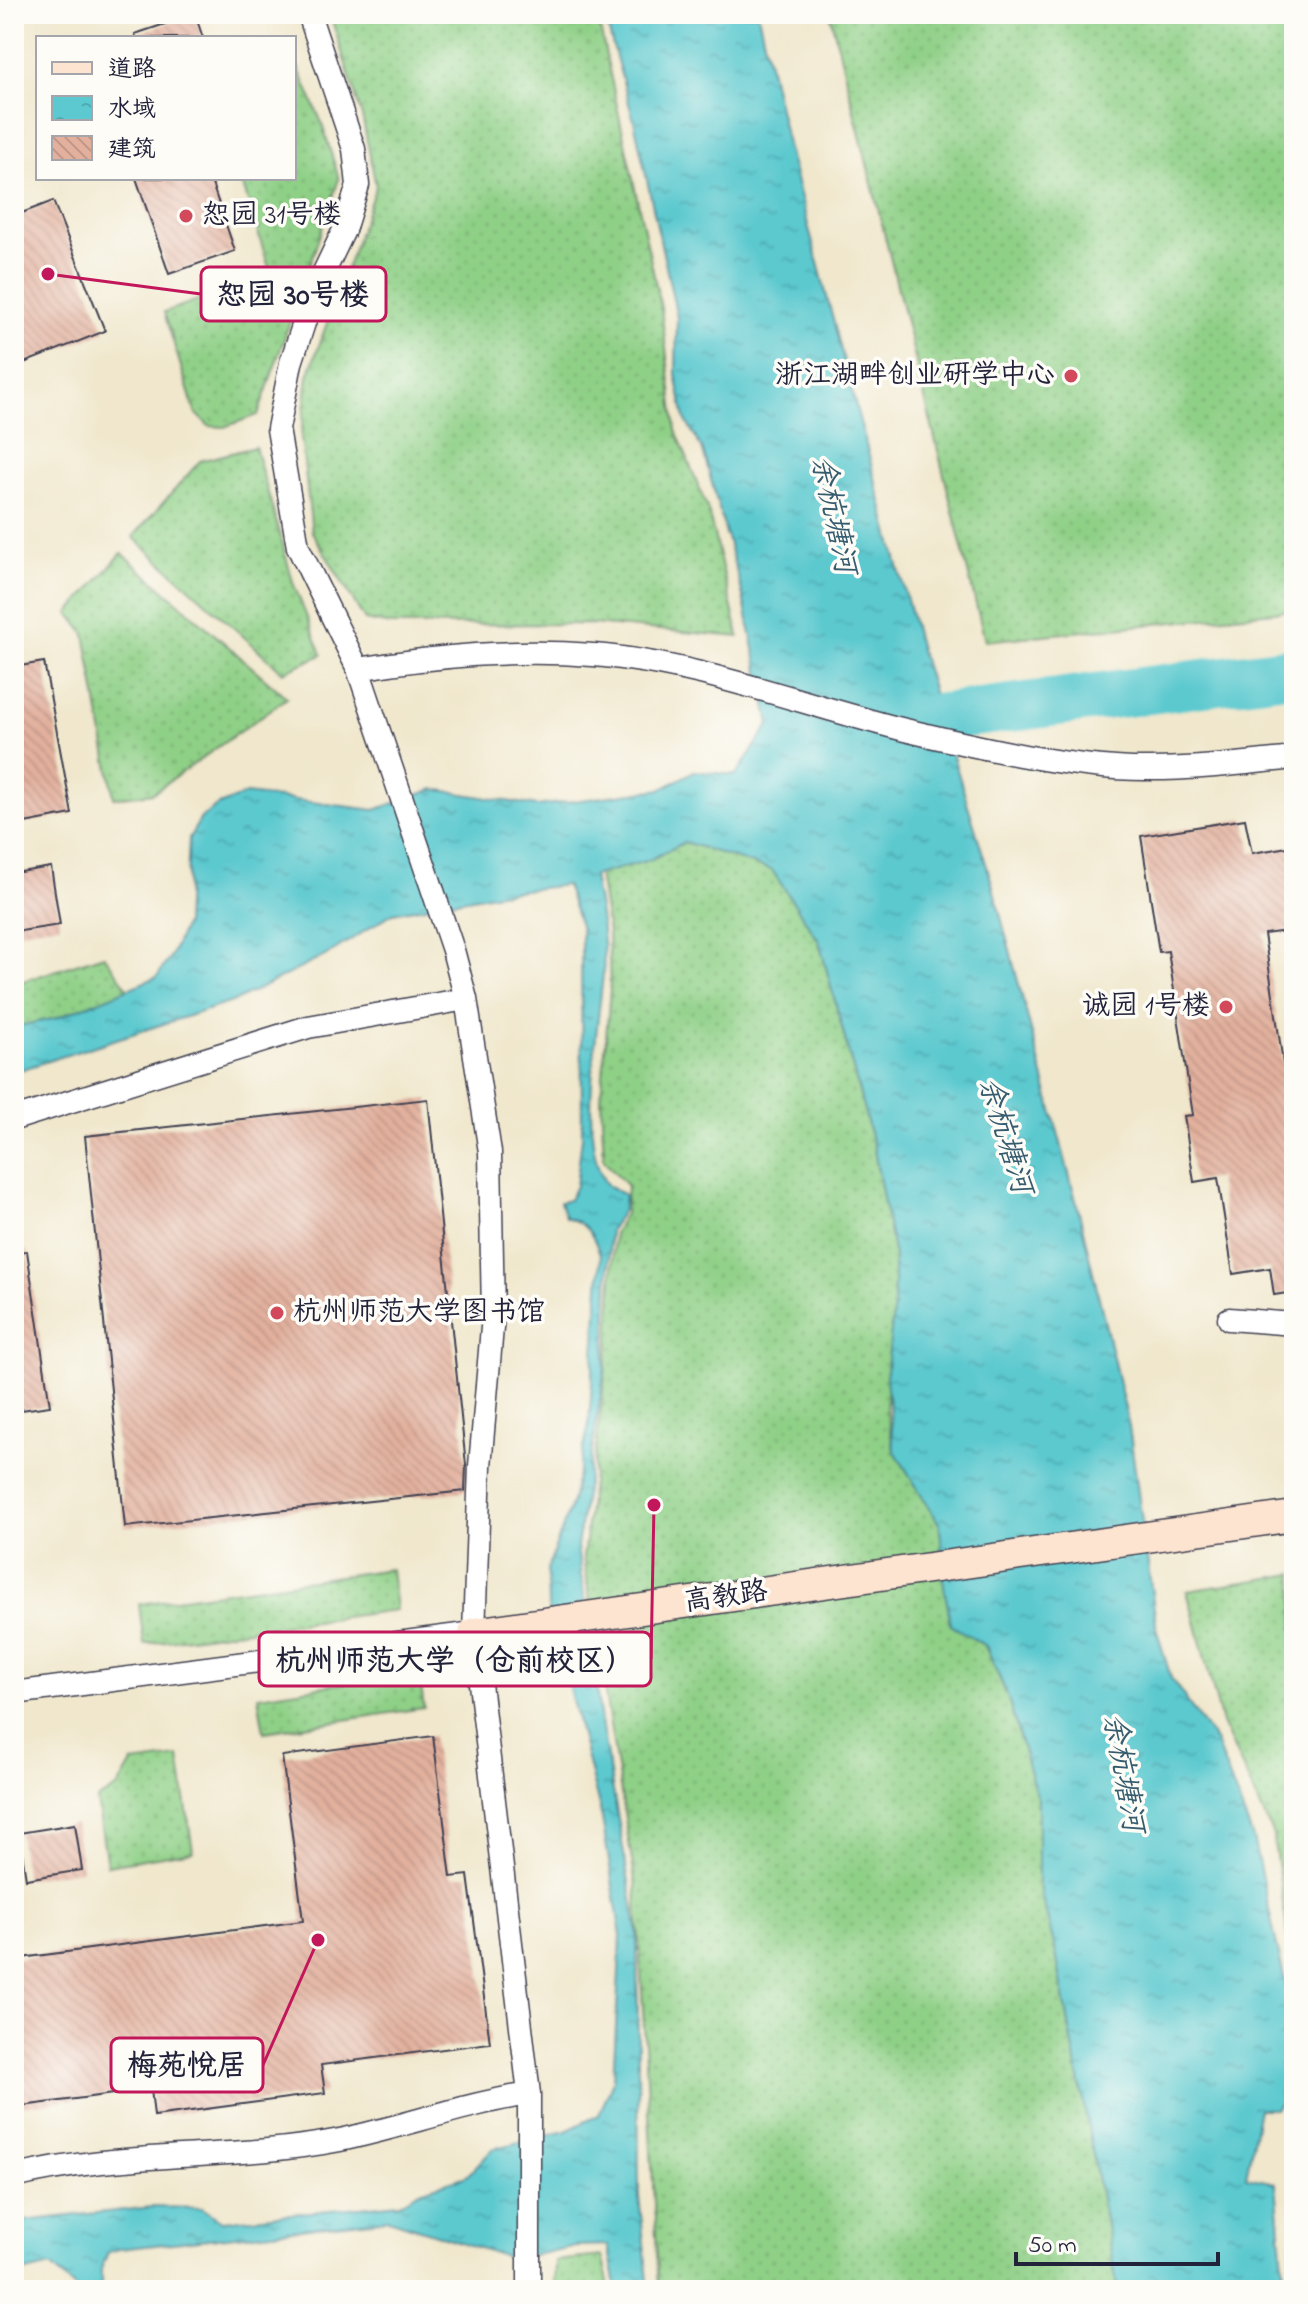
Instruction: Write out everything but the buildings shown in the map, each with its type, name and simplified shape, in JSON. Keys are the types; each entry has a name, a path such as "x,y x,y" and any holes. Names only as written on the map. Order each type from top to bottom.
{"street":[{"path":"309,14 354,149 358,185 344,230 313,295 291,363 278,429 298,547 358,669 388,748 453,950 466,999 490,1152 493,1316 480,1466 474,1633 529,2104 529,2290"},
{"path":"358,669 442,655 508,652 596,655 727,679 905,730 1053,759 1147,770 1294,758"},
{"path":"14,1119 308,1027 466,999"},
{"path":"1229,1319 1294,1324"},
{"name":"高教路","path":"14,1693 474,1633 1294,1516"},
{"path":"14,2177 68,2163 215,2155 339,2140 491,2100 529,2104"}],"green space":[{"path":"330,14 597,14 661,308 676,430 708,510 739,637 592,624 392,625 365,620 312,532 301,437 308,376 376,186 362,116"},
{"name":"浙江湖畔创业研学中心","path":"830,14 1294,14 1294,610 985,641"},
{"path":"297,65 322,123 339,179 258,415 224,427 209,426 195,412 164,312 271,274 242,182 296,180"},
{"path":"255,447 294,585 322,655 283,672 133,537 200,461"},
{"path":"122,553 287,698 153,793 114,798 85,634 69,613"},
{"path":"685,842 772,870 819,941 873,1144 894,1256 894,1303 886,1409 894,1450 940,1525 950,1624 985,1646 1007,1695 1038,1800 1038,1882 1055,1948 1118,2290 659,2290 636,1886 583,1557 609,1343 614,1233 625,1214 627,1186 604,1160 601,1099 610,989 608,932 599,874 649,860"},
{"path":"104,955 129,990 57,1018 14,1027 14,984"},
{"path":"391,1569 396,1610 144,1644 139,1604"},
{"path":"1294,1574 1294,1978 1273,1835 1222,1723 1187,1591"},
{"path":"419,1672 424,1708 264,1732 258,1696"},
{"path":"179,1757 193,1851 107,1865 97,1800 118,1787 132,1763"},
{"path":"602,2256 610,2290 554,2290 555,2261"}],"water":[{"name":"余杭塘河","path":"604,14 758,14 788,149 921,653 992,883 1078,1208 1129,1426 1157,1631 1171,1678 1216,1743 1253,1838 1286,1986 1292,2031 1291,2072 1285,2096 1275,2109 1259,2109 1246,2177 1276,2183 1285,2290 1118,2290 1055,1948 1038,1882 1038,1800 1007,1695 986,1646 951,1625 944,1587 940,1525 894,1450 886,1378 894,1303 894,1256 873,1144 819,941 772,870 685,842 649,860 593,876 604,962 592,1082 593,1139 597,1163 605,1182 625,1195 623,1210 610,1230 605,1367 577,1547 601,1722 637,1928 639,2196 649,2290 617,2290 608,2245 575,2246 507,2257 389,2219 119,2249 108,2252 101,2269 101,2290 77,2290 51,2266 14,2275 14,2224 24,2221 152,2207 202,2208 222,2221 399,2203 420,2191 467,2176 492,2149 566,2131 599,2115 613,2081 621,1935 602,1818 548,1605 547,1570 572,1502 589,1424 601,1257 589,1231 565,1217 560,1202 569,1200 576,1186 582,1137 581,929 566,885 498,893 393,913 325,956 235,1001 14,1072 14,1027 57,1018 157,977 172,954 185,924 189,838 201,818 217,806 246,794 375,810 434,789 537,806 662,789 694,771 736,775 770,724 742,592 703,451 685,419 676,375 677,317 635,125"}],"waterway":[{"path":"874,726 1294,671"}],"place":[{"name":"恕园 31号楼","path":"186,216"},
{"name":"恕园 30号楼","path":"48,274"},
{"name":"浙江湖畔创业研学中心","path":"1071,376"},
{"name":"诚园 1号楼","path":"1226,1007"},
{"name":"杭州师范大学图书馆","path":"277,1313"},
{"name":"杭州师范大学（仓前校区）","path":"654,1505"},
{"name":"梅苑悦居","path":"318,1940"}]}
